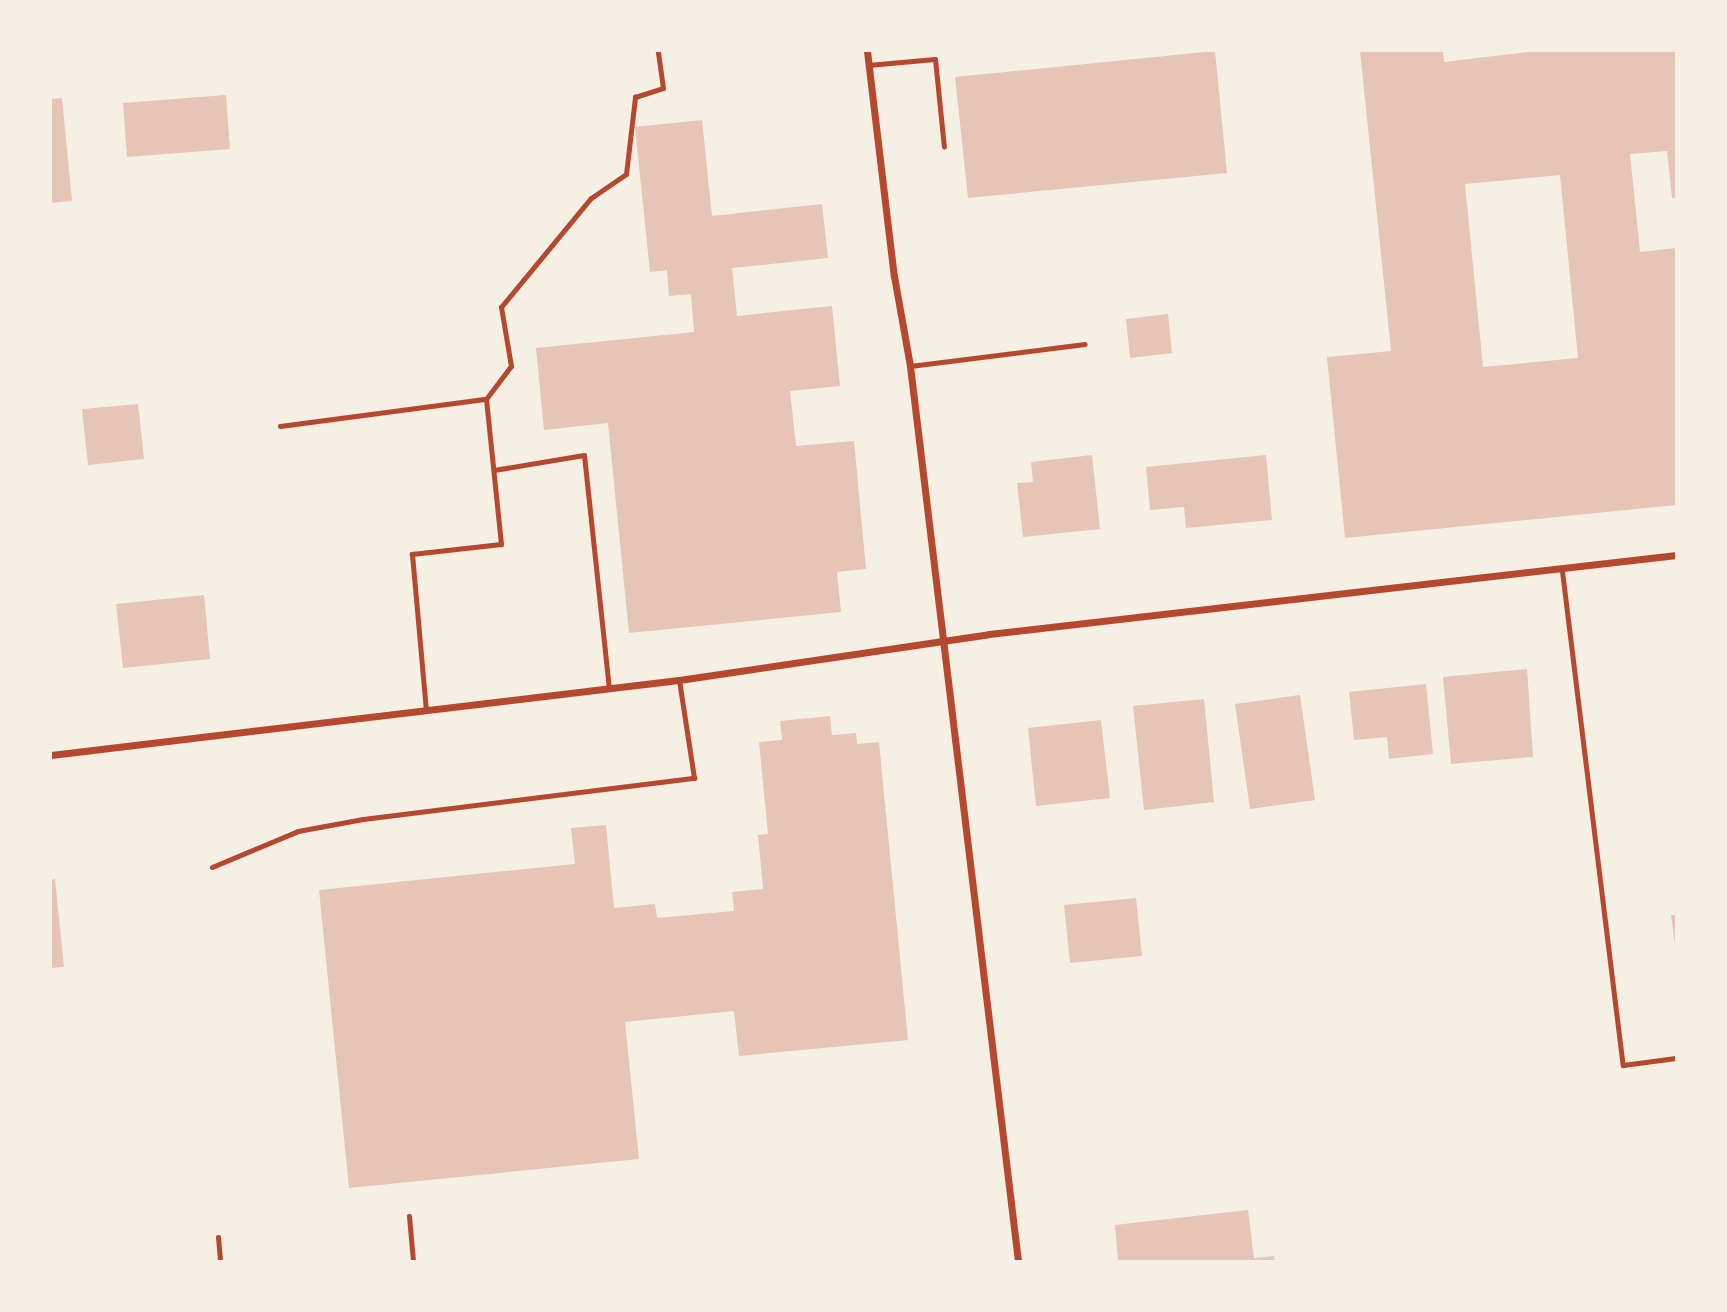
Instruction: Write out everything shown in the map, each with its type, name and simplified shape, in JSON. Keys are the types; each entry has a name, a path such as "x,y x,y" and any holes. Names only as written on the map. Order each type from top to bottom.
{"street":[{"path":"866,51 910,366 1018,1261"},
{"path":"51,755 679,680 944,641 1562,571 1676,555"}],"lane":[{"path":"426,710 412,554 501,544 486,399 511,366 501,307 591,198 626,174 635,97 663,88 658,51"},
{"path":"868,65 935,59 944,147"},
{"path":"910,366 1085,344"},
{"path":"280,426 486,399"},
{"path":"494,470 584,454 609,688"},
{"path":"1562,571 1623,1065 1676,1058"},
{"path":"212,867 298,831 350,821 694,778 679,680"},
{"path":"409,1216 413,1261"},
{"path":"218,1237 220,1261"}],"building":[{"path":"1215,51 1227,173 968,198 955,77"},
{"path":"1360,51 1443,51 1444,62 1536,51 1676,51 1676,198 1672,198 1667,151 1630,154 1640,252 1676,248 1676,505 1345,538 1327,357 1391,351","holes":["1560,175 1578,358 1483,367 1465,184"]},
{"path":"226,95 230,149 127,157 123,103"},
{"path":"62,98 72,201 51,203 51,99"},
{"path":"702,120 712,216 822,204 828,258 732,268 737,316 832,306 840,386 790,391 796,446 854,441 866,569 837,572 841,612 629,633 608,423 544,430 536,348 694,332 691,294 669,296 667,270 650,272 635,127"},
{"path":"1168,314 1172,353 1130,358 1126,319"},
{"path":"138,404 144,459 88,465 82,409"},
{"path":"1092,455 1100,529 1023,537 1017,483 1033,482 1031,462"},
{"path":"1266,455 1272,520 1186,528 1184,507 1150,510 1146,467"},
{"path":"204,595 210,659 123,668 116,604"},
{"path":"1527,669 1533,757 1451,764 1443,677"},
{"path":"1426,684 1433,754 1389,759 1387,737 1354,740 1349,692"},
{"path":"1300,695 1315,800 1250,809 1235,704"},
{"path":"1204,699 1214,802 1144,810 1133,706"},
{"path":"830,716 832,735 856,733 857,744 879,742 908,1040 739,1056 734,1011 625,1022 639,1159 349,1188 319,890 575,864 571,828 606,825 614,908 655,904 657,918 734,911 732,892 763,889 758,835 768,834 759,742 782,740 780,721"},
{"path":"1101,720 1110,798 1036,806 1028,728"},
{"path":"55,879 64,967 51,968 51,880"},
{"path":"1136,898 1142,956 1070,963 1064,905"},
{"path":"1671,915 1676,915 1675,944"},
{"path":"1248,1210 1254,1258 1274,1256 1275,1261 1118,1261 1115,1225"}]}
